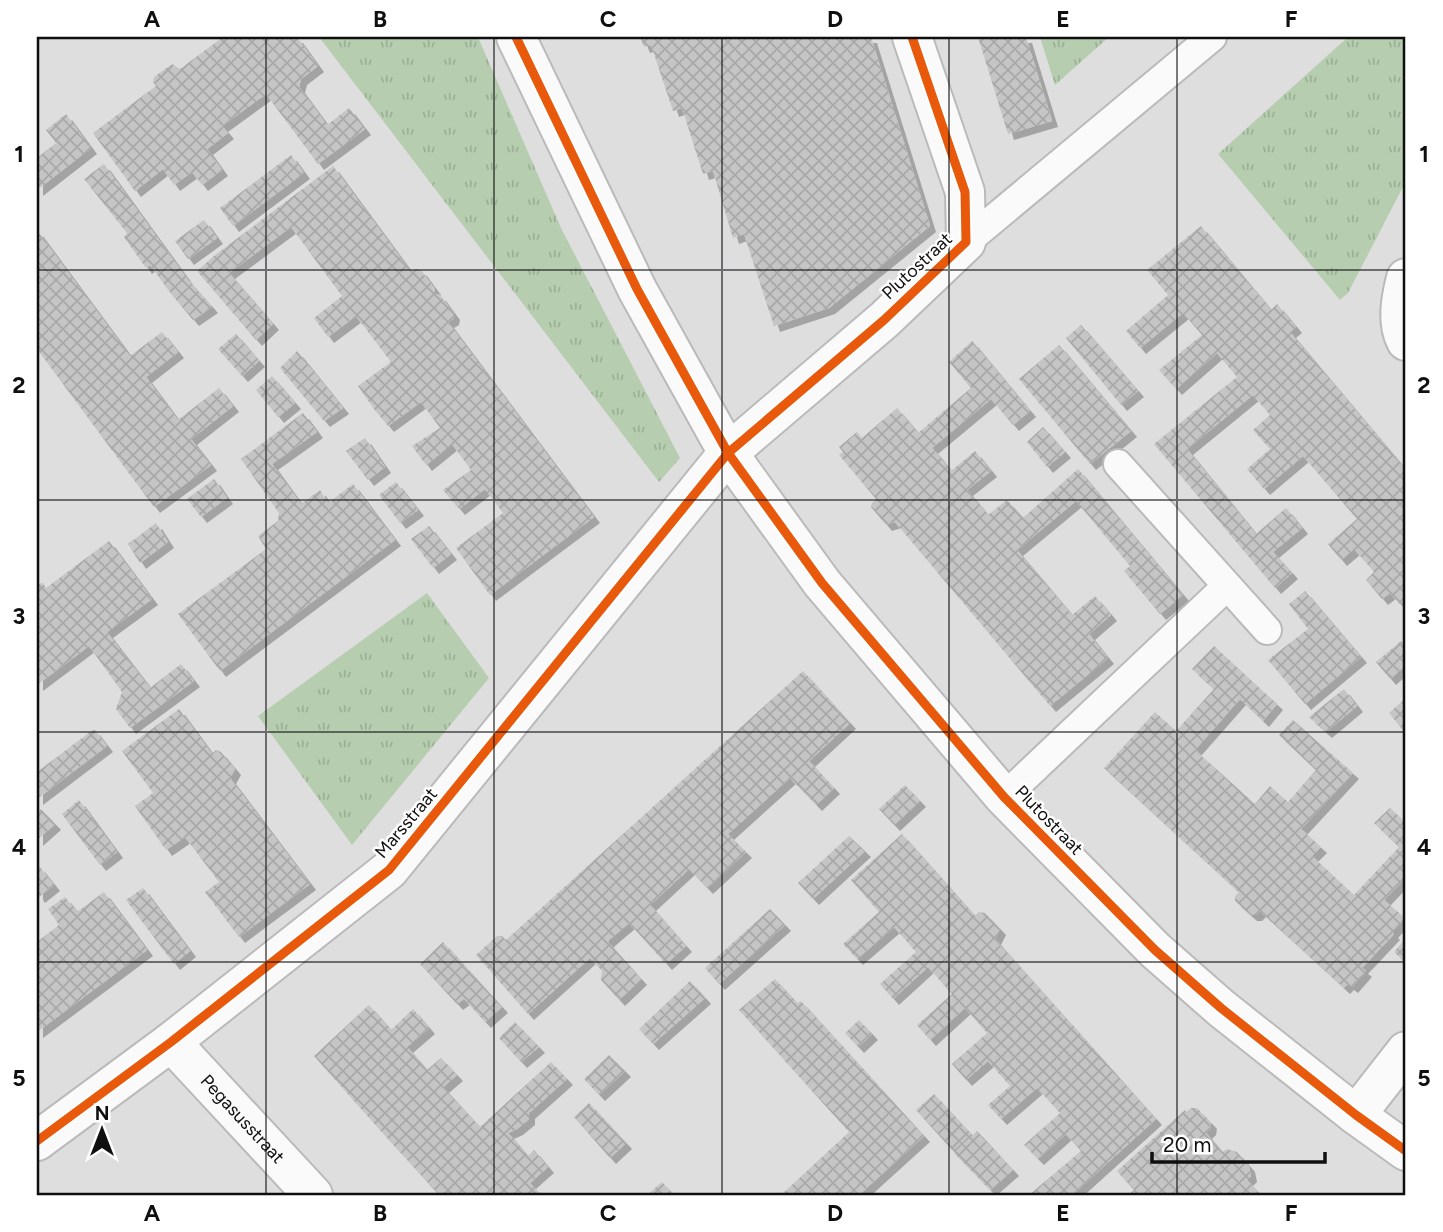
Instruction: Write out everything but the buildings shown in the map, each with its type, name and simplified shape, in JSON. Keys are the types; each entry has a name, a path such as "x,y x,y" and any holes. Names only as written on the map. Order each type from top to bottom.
{"street":[{"name":"Plutostraat","path":"516,37 637,289 728,453 822,583 1004,797 1155,950 1221,1008 1406,1151"},
{"name":"Plutostraat","path":"728,453 884,320 967,242 965,192 912,37"},
{"path":"1406,278 1400,313 1406,341"},
{"name":"Marsstraat","path":"37,1141 171,1042 389,870 728,453"},
{"name":"Pegasusstraat","path":"171,1042 313,1195"},
{"path":"1356,1115 1406,1051"}],"lane":[{"path":"967,242 1212,37"},
{"path":"1118,464 1267,631"},
{"path":"1004,797 1227,586"}],"green space":[{"path":"319,37 478,37 561,228 680,458 659,482"},
{"path":"1040,37 1109,37 1055,85"},
{"path":"1348,37 1406,37 1406,181 1348,293 1340,300 1218,154"},
{"path":"427,593 489,678 352,845 258,716"}],"cycle path":[{"path":"516,37 637,289 728,453 822,583 1004,797 1155,950 1221,1008 1406,1151"},
{"path":"37,1141 171,1042 389,870 728,453 884,320 966,242 965,192 912,37"}]}
